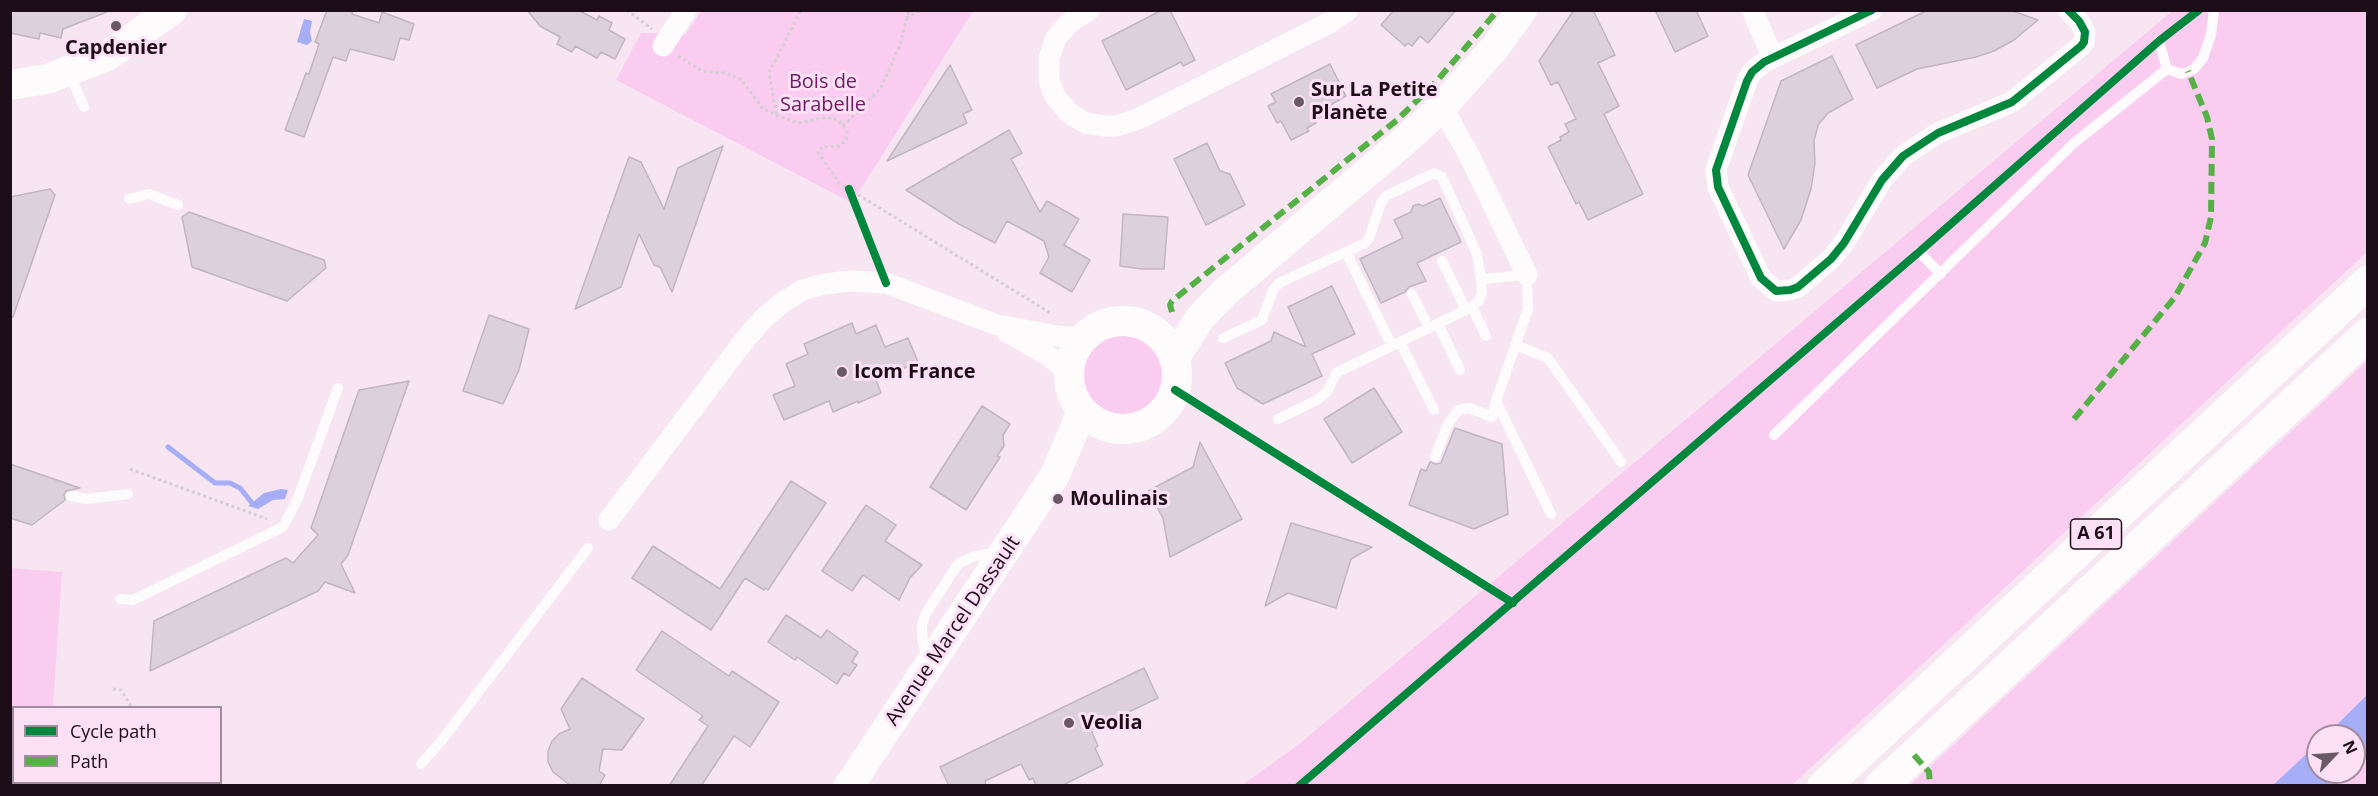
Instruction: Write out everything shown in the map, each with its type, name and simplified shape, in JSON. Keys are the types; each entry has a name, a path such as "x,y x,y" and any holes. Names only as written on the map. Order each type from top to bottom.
{"highway":[{"name":"A 61","path":"1824,786 2367,282"},
{"name":"A 61","path":"1881,786 2367,334"}],"street":[{"path":"10,85 47,79 106,42 150,10"},
{"path":"10,71 67,66 115,51 172,10"},
{"path":"667,46 686,10"},
{"path":"1089,10 1070,22 1056,38 1049,58 1049,80 1055,96 1068,112 1085,123 1106,126 1116,126 1138,119 1329,22 1348,10"},
{"path":"1174,359 1200,318 1225,291 1443,107 1496,46 1522,10"},
{"path":"1752,10 1773,58"},
{"path":"1872,10 1773,58 1749,76 1716,170 1716,182 1765,283 1776,291 1798,287 1832,260 1882,180 1903,156 1938,134 2012,102 2081,46 2085,32 2079,21 2068,10"},
{"path":"1443,107 1527,275"},
{"path":"609,520 747,337 783,302 803,291 824,284 850,281 886,283 997,325 1049,356 1069,373"},
{"path":"1144,326 1177,319 1225,291"},
{"path":"1115,429 1097,423 1082,411 1071,393 1069,373 1073,354 1083,338 1096,328 1112,322 1128,322 1144,326 1157,334 1167,345 1174,359"},
{"path":"997,325 1083,338"},
{"name":"Avenue Marcel Dassault","path":"1055,475 1115,429 1135,428 1152,421 1167,407 1175,390 1177,374 1174,359"},
{"name":"Avenue Marcel Dassault","path":"849,786 1055,475 1082,411"}],"lane":[{"path":"2167,69 2182,74 2194,69 2203,58 2211,35 2214,10"},
{"path":"2159,41 2167,69"},
{"path":"67,66 84,107"},
{"path":"1774,435 2074,142 2167,69"},
{"path":"1223,338 1262,320 1273,290 1279,283 1365,243 1386,196 1434,174 1442,177 1477,254 1482,292 1479,301 1469,309 1336,374 1327,392 1317,400 1278,419"},
{"path":"129,199 148,194 178,205"},
{"path":"1346,252 1434,410"},
{"path":"1919,252 1941,274"},
{"path":"1442,261 1486,336"},
{"path":"1435,458 1447,426 1458,410 1470,408 1492,417 1528,309 1527,275 1481,279"},
{"path":"1412,294 1460,370"},
{"path":"1515,345 1548,358 1621,462"},
{"path":"120,599 133,600 283,527 298,498 338,388"},
{"path":"1496,401 1551,514"},
{"path":"71,496 87,499 128,494"},
{"path":"421,764 456,722 588,548"}],"path":[{"path":"627,10 689,65 702,71 726,72 741,79 764,109 799,123 833,118 843,126 848,135 843,144 822,147 818,152 839,183 1055,316"},
{"path":"776,115 769,73 801,10"},
{"path":"843,126 881,88 900,45 909,10"},
{"path":"906,18 922,10"},
{"path":"130,469 258,514 283,527"},
{"path":"112,689 121,690 131,706"}],"green space":[{"name":"Bois de Sarabelle","path":"701,11 973,11 852,203 616,80 641,33 686,34"},
{"path":"2170,11 2367,11 2367,252 1792,785 1241,786 1298,745"},
{"path":"1123,332 1148,339 1160,351 1167,376 1160,401 1148,413 1123,420 1098,413 1086,401 1079,376 1086,351 1098,339"},
{"path":"2367,361 2367,695 2337,724 2306,724 2306,754 2273,785 1910,785"},
{"path":"10,568 62,572 53,706 12,706 12,784 48,785 11,785"},
{"path":"2366,749 2367,785 2328,786 2330,784 2366,784"}],"water":[{"path":"304,19 312,21 310,32 312,41 307,45 297,42"},
{"path":"281,489 288,490 285,499 273,500 258,509 248,506 264,493"},
{"path":"2367,695 2366,749 2366,724 2337,724"},
{"path":"2306,754 2306,784 2329,784 2328,785 2273,785"}],"building":[{"path":"10,10 107,10 107,12 63,29 61,38 40,33 39,39 10,33"},
{"path":"327,10 353,10 352,14 379,23 382,12 414,24 409,40 400,38 394,60 350,49 346,61 333,57 304,137 285,130 306,73 309,74 319,44 315,42"},
{"path":"527,10 578,10 597,20 599,16 612,23 609,30 625,39 615,59 601,52 597,58 575,46 572,52 557,44 560,37 540,26"},
{"path":"1162,10 1170,10 1195,60 1183,66 1181,62 1126,90 1102,41"},
{"path":"1394,10 1456,10 1428,43 1420,36 1412,46 1408,43 1405,46 1381,25"},
{"path":"1574,10 1593,10 1615,55 1598,63 1619,106 1604,114 1643,194 1588,220 1579,202 1576,204 1548,147 1561,140 1560,137 1569,132 1565,124 1576,119 1558,82 1551,85 1539,61"},
{"path":"1655,10 1696,10 1708,36 1675,52"},
{"path":"1928,10 2010,10 2038,20 2014,40 1994,51 1917,69 1877,88 1856,45"},
{"path":"1832,56 1853,99 1828,113 1818,125 1814,141 1815,163 1811,189 1801,220 1784,249 1748,175 1781,81"},
{"path":"1330,64 1346,96 1327,107 1329,111 1307,128 1309,131 1291,140 1281,121 1277,123 1268,106 1276,102 1271,94"},
{"path":"950,65 972,110 963,114 967,123 887,161"},
{"path":"1009,130 1022,153 1011,159 1040,212 1047,201 1079,219 1064,245 1090,260 1072,292 1040,273 1049,257 1044,241 1007,221 995,243 959,224 906,190"},
{"path":"1207,143 1220,171 1230,174 1245,205 1206,225 1174,159"},
{"path":"723,146 672,292 660,267 654,265 639,234 621,287 575,309 629,157 641,162 664,209 678,168"},
{"path":"50,189 55,195 13,317 10,317 10,197"},
{"path":"1440,198 1461,242 1417,263 1426,281 1409,287 1405,292 1381,303 1360,259 1403,238 1394,220 1411,212 1413,206 1418,204 1423,206"},
{"path":"189,212 324,260 326,268 287,301 192,267 182,217"},
{"path":"1123,214 1168,217 1164,269 1120,266"},
{"path":"1332,286 1355,334 1312,354 1322,376 1263,404 1237,388 1225,363 1271,341 1274,332 1306,347 1288,307"},
{"path":"489,315 529,329 519,370 503,404 463,391"},
{"name":"Icom France","path":"852,323 856,334 876,325 885,347 908,338 918,362 876,380 881,393 858,403 858,401 833,412 829,401 784,420 773,395 795,386 786,364 808,354 804,344"},
{"path":"409,381 348,555 341,564 355,593 325,582 318,591 150,671 154,621 286,558 293,563 318,535 311,528 359,390"},
{"path":"1374,388 1402,432 1352,463 1324,419"},
{"path":"982,406 1010,424 1003,435 1004,446 997,456 1000,457 966,510 930,487"},
{"path":"1455,428 1502,444 1508,514 1474,529 1409,505 1421,469 1426,471 1430,462 1441,463"},
{"path":"1200,442 1242,519 1170,557 1163,518 1148,491 1193,467"},
{"path":"10,464 80,488 66,491 65,500 32,525 10,518"},
{"path":"791,481 826,503 768,590 765,588 764,590 745,578 711,630 632,578 653,546 720,589"},
{"path":"866,505 896,525 885,541 922,565 910,578 899,600 863,575 852,591 822,571"},
{"path":"1291,523 1372,547 1351,559 1336,608 1288,593 1265,606"},
{"path":"786,615 821,638 827,630 858,652 852,662 857,665 849,676 844,673 837,684 797,657 795,660 768,642"},
{"path":"662,631 729,676 732,671 779,702 750,747 734,736 701,786 669,786 708,726 699,720 703,716 636,670"},
{"name":"Veolia","path":"1144,668 1158,698 1091,730 1098,746 1095,748 1103,765 1061,786 1036,786 1033,778 1029,780 1021,764 985,781 986,786 949,786 940,767"},
{"path":"582,678 644,719 622,750 603,749 599,771 605,775 599,786 571,786 553,772 548,762 548,751 552,741 559,734 570,729 561,709"}],"waterway":[{"path":"168,447 215,483 230,483 240,488 252,503"}],"marked path":[{"path":"1172,312 1170,305 1172,301 1397,120 1435,83 1498,10"},
{"path":"2074,419 2175,297 2205,243 2211,217 2212,139 2207,117 2188,71"},
{"path":"1914,755 1929,772 1930,786"}],"cycle path":[{"path":"1872,10 1764,62 1752,72 1716,170 1718,187 1761,278 1776,291 1798,287 1831,259 1844,243 1882,180 1903,156 1938,133 2012,102 2081,46 2085,32 2079,21 2068,10"},
{"path":"1299,786 1919,252 2159,41 2199,10"},
{"path":"849,189 886,283"},
{"path":"1175,390 1513,603"}],"place":[{"name":"Capdenier","path":"116,26"},
{"name":"Sur La Petite Planète","path":"1299,102"},
{"name":"Icom France","path":"842,372"},
{"name":"Moulinais","path":"1058,499"},
{"name":"Veolia","path":"1069,723"}]}
